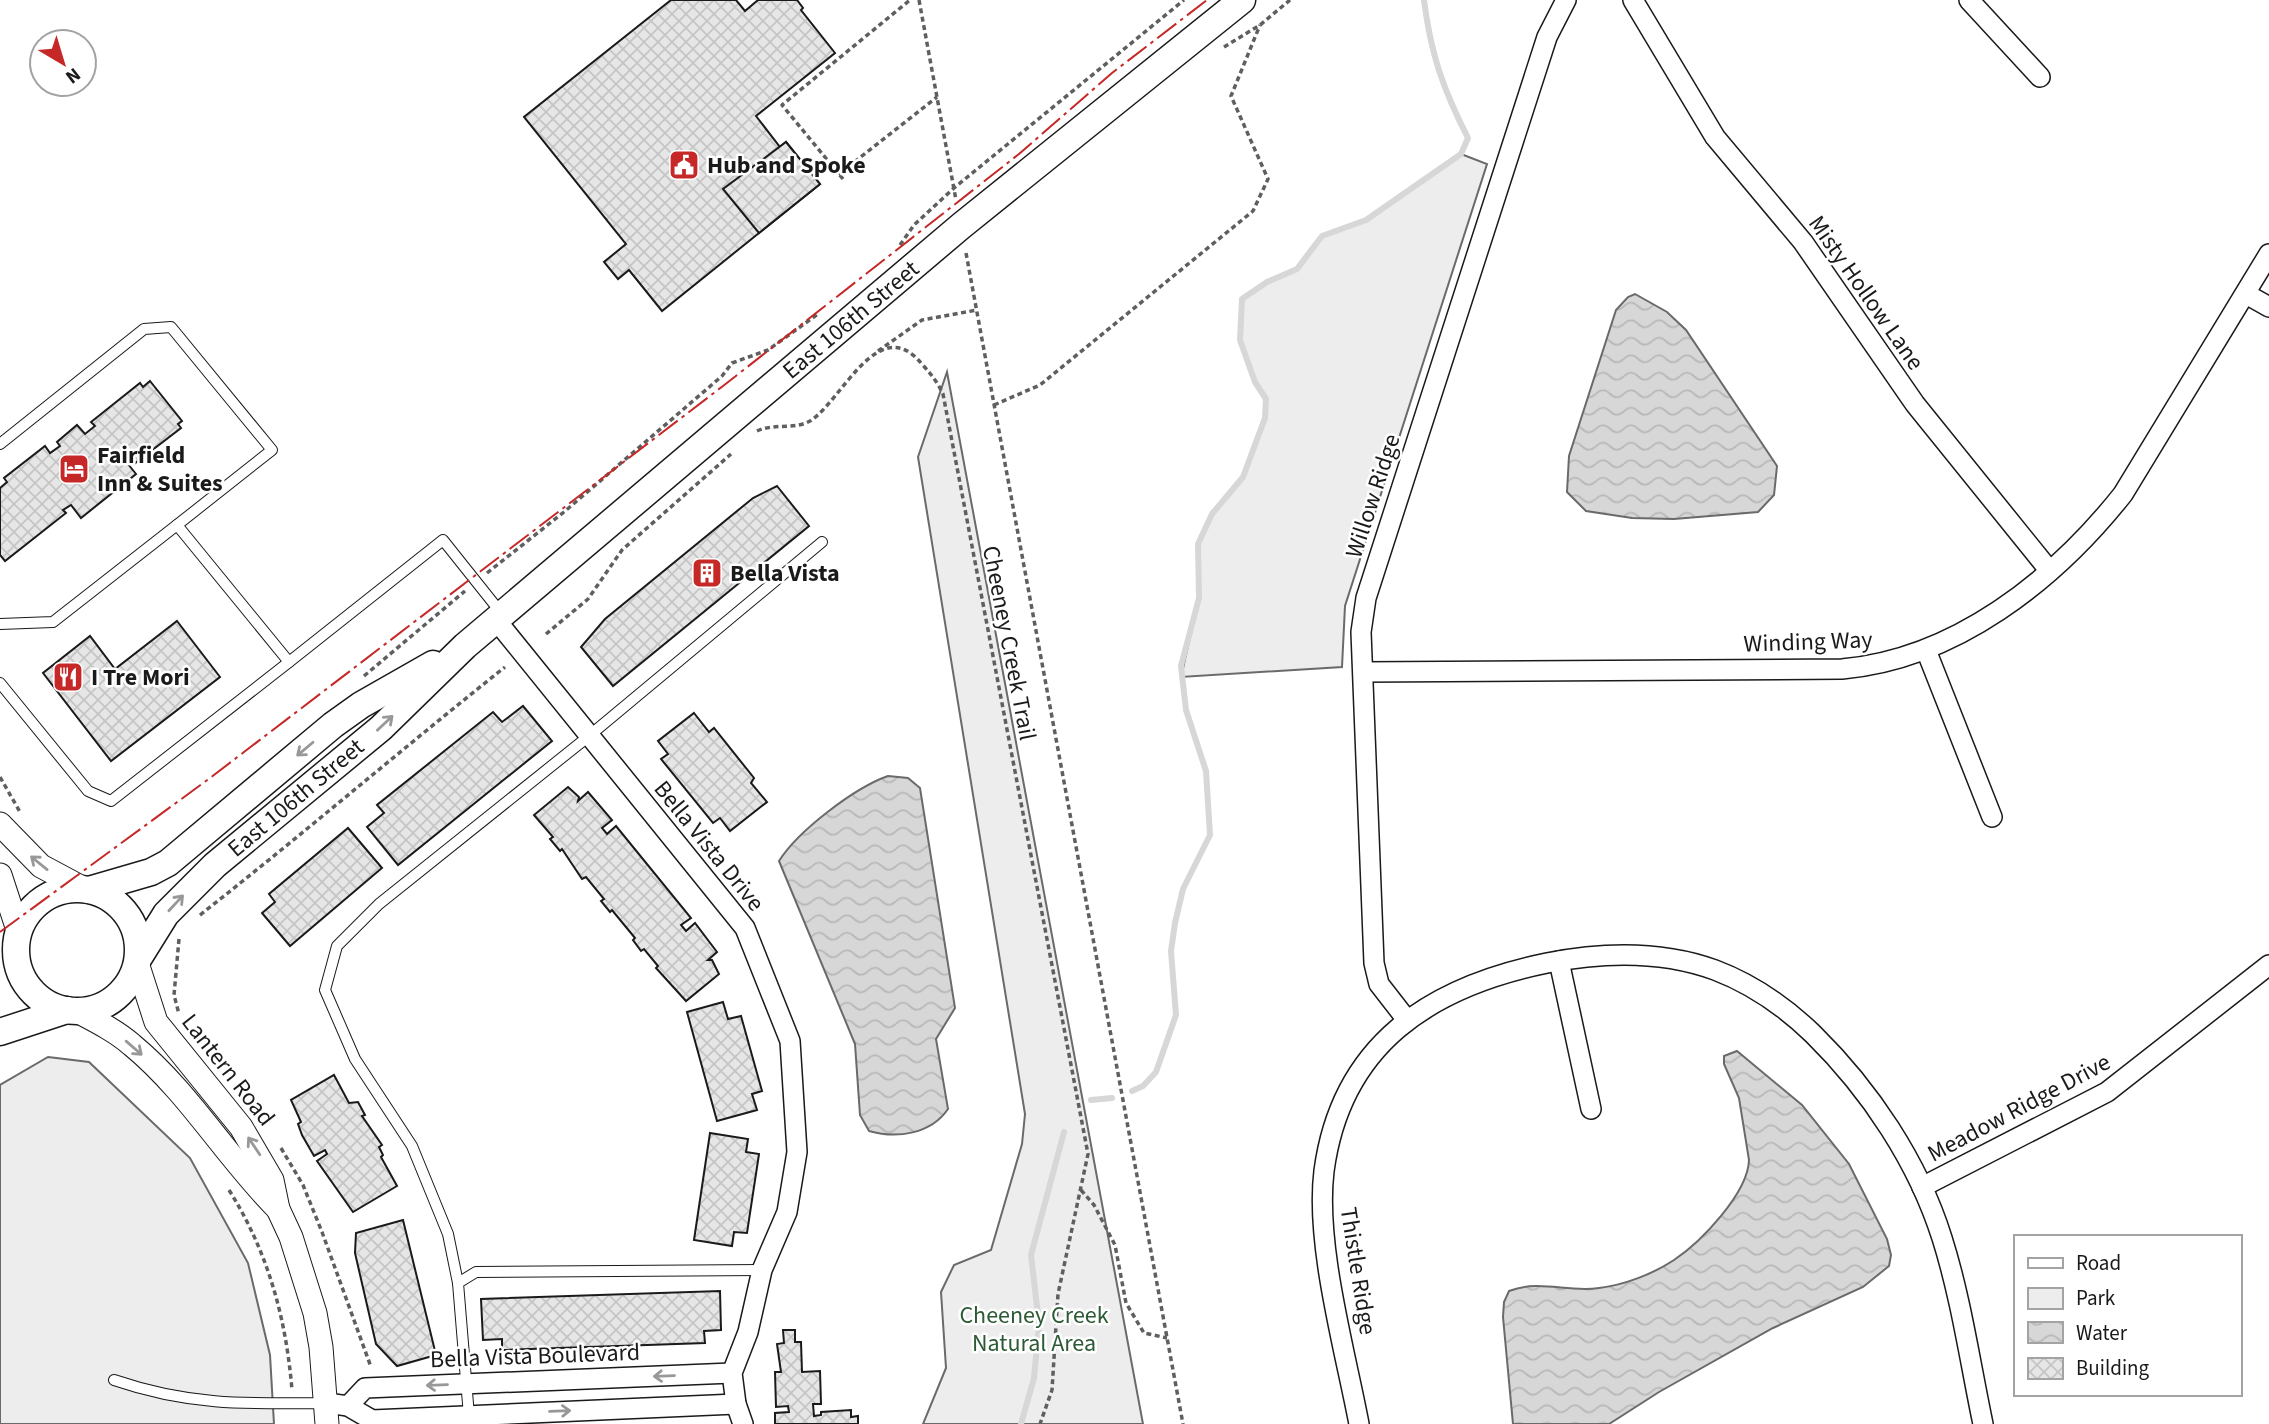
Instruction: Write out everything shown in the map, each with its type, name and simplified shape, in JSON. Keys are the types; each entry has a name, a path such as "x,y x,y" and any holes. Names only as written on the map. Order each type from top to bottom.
{"main road":[{"name":"East 106th Street","path":"137,961 166,914 215,865 381,728 464,646 961,226 1242,0"},
{"name":"East 106th Street","path":"87,890 151,872 168,863 332,726 361,705 464,646"},
{"path":"0,973 30,911 61,891 87,890 108,897 130,919 137,938 137,961 129,982 115,997 97,1007 72,1010 0,1032"},
{"path":"18,940 20,971 34,992 44,1000 72,1010"}],"street":[{"name":"Willow Ridge","path":"1407,1020 1379,984 1374,963 1367,828 1364,672 1360,632 1366,598 1547,37 1566,0"},
{"name":"Misty Hollow Lane","path":"1633,0 1715,137 1803,242 1914,404 2049,570"},
{"path":"1969,0 2040,77"},
{"name":"Winding Way","path":"1364,672 1842,669 1893,662 1926,650 1987,620 2049,570 2099,524 2123,494 2269,254"},
{"path":"2246,294 2269,307"},
{"name":"Bella Vista Drive","path":"499,617 589,736 745,929 790,1041 796,1101 797,1152 788,1212 762,1270 748,1332 732,1373 736,1404 743,1424"},
{"path":"1926,650 1992,817"},
{"path":"0,824 41,866 87,890"},
{"path":"0,875 18,940"},
{"name":"Thistle Ridge","path":"1359,1424 1325,1243 1322,1204 1324,1171 1340,1112 1356,1081 1382,1044 1407,1020 1469,984 1559,961 1606,953 1680,960 1715,971 1765,996 1795,1018 1845,1068 1892,1135 1922,1187 1948,1259 1976,1422"},
{"name":"Lantern Road","path":"137,961 156,1022 223,1103 258,1152 272,1180 278,1209 291,1237 315,1313 334,1411"},
{"path":"1559,961 1591,1109"},
{"name":"Meadow Ridge Drive","path":"1922,1187 2108,1092 2269,965"},
{"name":"Lantern Road","path":"72,1010 119,1035 147,1059 218,1137 247,1178 278,1209"},
{"name":"Bella Vista Boulevard","path":"334,1411 365,1388 732,1373"},
{"path":"334,1411 373,1420 469,1419 736,1404"}],"lane":[{"path":"0,444 144,329 171,327 272,450 53,622 4,624 0,613"},
{"path":"177,525 289,662"},
{"path":"0,683 88,791 111,802 443,540 499,617"},
{"path":"469,1419 458,1283 449,1234 412,1146 355,1059 325,990 337,946 379,904 589,736 822,542"},
{"path":"458,1283 476,1272 762,1270"},
{"path":"114,1380 174,1398 293,1404 334,1411"}],"path":[{"path":"843,179 782,105 910,0"},
{"path":"919,0 1183,1424"},
{"path":"899,247 914,225 954,188 1184,0"},
{"path":"1216,53 1260,25 1290,0"},
{"path":"994,405 1040,385 1253,211 1268,179 1231,96 1260,25"},
{"path":"839,175 937,97"},
{"path":"853,163 856,169"},
{"path":"564,512 722,376 732,363 768,350 828,308"},
{"path":"864,362 922,320 977,310"},
{"name":"Cheeney Creek Trail","path":"748,438 762,429 803,425 811,420 827,407 864,362 885,350 906,348 937,381 943,394 1088,1154 1058,1294 1052,1390 1040,1424"},
{"path":"546,634 588,599 622,550 734,451"},
{"path":"191,923 320,822 360,784 505,667"},
{"path":"176,1007 176,967 182,932"},
{"path":"227,1187 260,1244 268,1265 287,1342 293,1404"},
{"path":"1081,1189 1094,1205 1115,1244 1126,1303 1144,1333 1167,1338"}],"green space":[{"path":"1461,154 1487,164 1345,606 1342,667 1181,677 1199,598 1198,544 1212,514 1243,477 1265,417 1266,399 1255,382 1240,340 1242,299 1267,282 1297,269 1322,236 1366,220"},
{"name":"Cheeney Creek Natural Area","path":"947,372 1143,1424 923,1424 946,1368 941,1292 954,1265 991,1250 1022,1144 1025,1114 918,457"},
{"path":"48,1057 89,1062 190,1158 248,1263 270,1355 274,1424 0,1424 0,1085"}],"water":[{"path":"1635,294 1667,312 1686,330 1777,466 1774,495 1758,512 1674,519 1632,518 1586,511 1567,492 1569,456 1616,310 1628,297"},
{"path":"888,776 908,778 920,788 955,1008 936,1039 948,1109 923,1129 902,1134 869,1131 860,1115 855,1044 779,861 799,837 828,812 859,790"},
{"path":"1737,1051 1802,1105 1849,1164 1887,1239 1891,1255 1889,1266 1863,1287 1773,1328 1659,1392 1609,1424 1513,1424 1503,1317 1504,1302 1509,1291 1532,1286 1599,1288 1628,1282 1648,1274 1674,1260 1697,1241 1721,1216 1741,1187 1749,1160 1739,1098 1724,1064 1724,1056"}],"building":[{"name":"Hub and Spoke","path":"671,0 736,0 745,11 758,0 797,0 803,8 801,10 835,53 756,116 780,147 786,142 820,184 662,311 629,270 618,279 604,262 626,244 524,117"},
{"path":"786,142 820,184 759,233 723,189"},
{"name":"Fairfield Inn & Suites","path":"150,381 182,421 178,424 181,428 134,464 132,461 128,464 136,474 81,518 71,505 63,510 66,513 5,561 0,555 0,488 7,482 4,478 45,446 50,453 60,446 57,442 77,425 85,434 95,426 91,422 140,383 143,387"},
{"name":"Bella Vista","path":"777,486 809,526 613,686 581,647 605,619 753,498"},
{"path":"177,621 220,677 111,761 43,673 90,636 115,669"},
{"path":"523,706 552,741 398,865 367,827 384,813 377,805 493,712 502,722"},
{"path":"694,713 709,732 714,728 754,778 751,783 767,802 730,831 720,818 713,823 661,759 668,754 658,741"},
{"path":"568,787 579,797 578,801 588,792 612,820 602,828 607,834 616,826 691,918 681,925 686,931 695,923 717,952 708,960 712,960 719,974 686,1001 656,968 658,966 644,949 641,951 633,940 635,938 601,901 604,899 586,877 582,879 534,815"},
{"path":"348,828 382,868 290,946 262,913 275,902 269,894"},
{"path":"723,1002 728,1019 741,1016 762,1091 752,1094 757,1110 717,1121 687,1012"},
{"path":"334,1075 349,1103 358,1102 365,1115 362,1116 382,1145 379,1147 383,1155 381,1157 397,1186 353,1212 317,1161 327,1154 325,1150 314,1156 302,1135 298,1124 301,1122 291,1100"},
{"path":"710,1133 748,1139 746,1152 759,1154 747,1233 734,1232 732,1246 694,1240"},
{"path":"403,1220 436,1355 397,1366 376,1344 355,1253 356,1233"},
{"path":"720,1291 721,1330 704,1331 705,1343 502,1350 502,1339 483,1340 481,1299"},
{"path":"783,1330 795,1330 795,1342 801,1342 802,1372 820,1371 821,1404 813,1404 814,1416 821,1415 821,1412 851,1410 851,1417 858,1416 858,1424 775,1424 775,1413 789,1412 788,1406 776,1407 775,1372 781,1372 777,1344 784,1343"}],"waterway":[{"path":"1132,1091 1143,1086 1156,1072 1176,1015 1171,951 1175,923 1183,889 1210,835 1206,771 1186,710 1181,666 1199,598 1198,544 1212,514 1243,477 1265,418 1266,399 1255,382 1240,340 1242,299 1267,282 1297,269 1322,236 1366,220 1461,154 1468,138 1439,71 1424,0"},
{"path":"1091,1100 1112,1098"},
{"path":"1021,1424 1034,1378 1039,1324 1031,1255 1064,1132"}],"power":[{"path":"0,932 210,778 723,386 1019,154 1112,73 1207,0"}],"place":[{"name":"Hub and Spoke","path":"684,165"},
{"name":"Fairfield Inn & Suites","path":"74,469"},
{"name":"Bella Vista","path":"707,573"},
{"name":"I Tre Mori","path":"68,677"}]}
